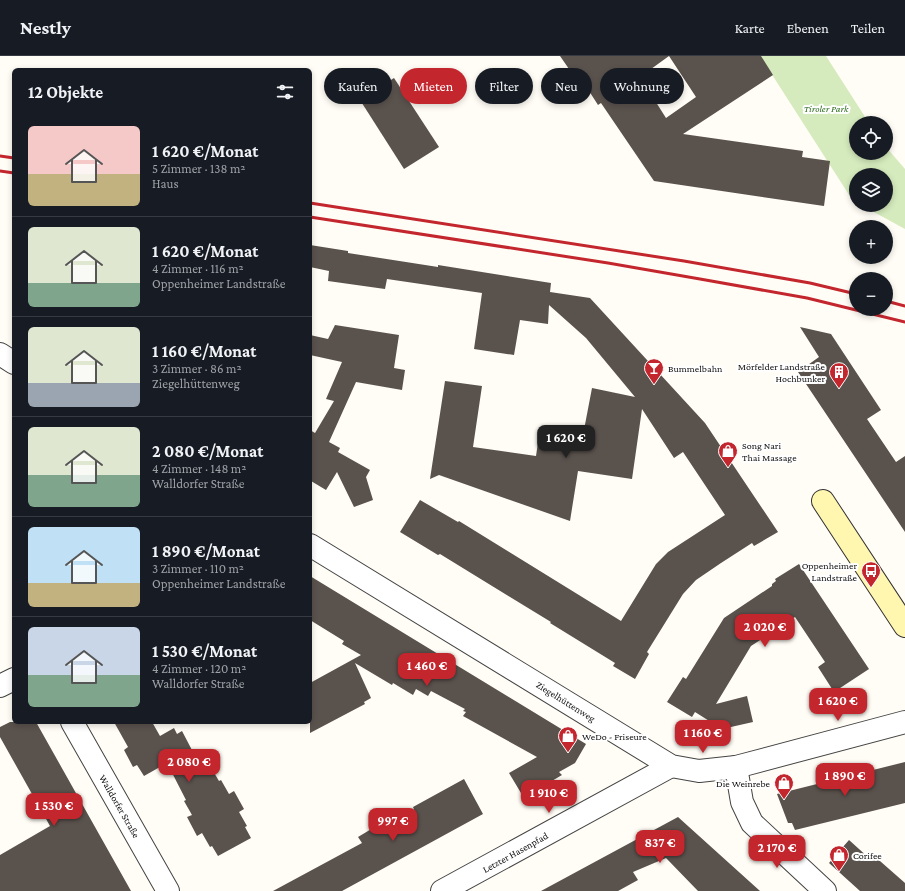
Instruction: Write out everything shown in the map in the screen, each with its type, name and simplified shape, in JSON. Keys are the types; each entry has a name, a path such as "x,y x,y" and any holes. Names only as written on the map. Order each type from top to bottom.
{"main road":[{"path":"823,501 905,626"}],"street":[{"path":"0,354 12,362"},
{"name":"Ziegelhüttenweg","path":"312,546 671,766 699,772 736,768"},
{"path":"0,686 12,680"},
{"path":"825,891 752,823 742,802 736,768 905,722"},
{"name":"Walldorfer Straße","path":"73,724 168,891"},
{"name":"Letzter Hasenpfad","path":"442,891 671,766"}],"green space":[{"name":"Tiroler Park","path":"760,56 826,56 865,116 849,116 849,160 893,160 893,155 905,169 905,229 893,222 893,220 888,220 874,212 893,212 893,168 849,168 849,195"}],"building":[{"path":"560,56 669,56 652,68 600,68 600,104 598,105 592,96 592,68 568,68"},
{"path":"669,56 761,56 773,75 683,134 803,151 802,157 830,161 824,206 654,181 602,104 657,104 666,118 696,97 684,79 684,68 677,68"},
{"path":"394,78 400,87 400,104 411,104 439,147 404,169 363,104 392,104 392,79"},
{"path":"312,245 348,251 348,253 438,267 438,265 551,283 550,292 590,298 705,423 778,532 754,546 752,543 696,580 683,594 647,652 649,654 635,679 613,666 615,663 550,623 551,622 440,554 438,555 400,532 420,500 458,522 459,521 621,621 656,564 668,552 725,515 683,452 674,458 642,409 632,479 578,471 570,521 439,475 430,479 445,381 482,386 473,447 536,456 540,429 583,435 592,388 635,397 586,338 549,305 548,324 520,320 514,355 474,349 482,293 387,279 385,289 328,281 329,271 312,267"},
{"path":"335,325 399,335 394,368 405,370 402,390 356,382 329,442 340,448 338,452 370,470 366,477 373,500 354,507 337,472 326,490 312,482 312,431 315,433 334,401 326,399 342,362 312,355 312,335 328,339"},
{"path":"800,327 831,334 881,410 867,419 896,462 905,456 905,532 798,372 819,357"},
{"path":"799,564 869,669 834,692 818,667 825,662 795,617 751,646 716,704 747,696 753,722 722,729 695,712 692,717 667,702 683,677 686,679 724,618 772,586 772,584 776,581 775,579"},
{"path":"312,577 586,744 575,763 559,772 562,775 540,788 537,784 521,793 509,773 537,757 463,716 466,712 463,711 465,709 431,691 428,696 416,689 413,695 393,683 392,685 355,663 371,698 364,702 365,704 310,733 310,724 312,724 312,682 361,655 342,644 344,641 312,621"},
{"path":"10,722 12,722 12,724 37,724 131,891 0,891 0,855 50,826 0,737 0,727"},
{"path":"115,724 153,724 160,736 174,728 177,734 182,731 205,775 213,771 219,781 221,780 229,794 234,791 244,809 239,812 247,826 245,827 251,838 218,856 212,846 210,847 202,833 197,836 187,817 192,815 184,801 186,800 167,763 144,776 137,765 133,767 124,750 128,747"},
{"path":"905,762 905,803 795,830 792,823 788,823 777,794"},
{"path":"464,779 483,814 342,891 273,891 362,843 358,837 373,828 376,833 415,812 413,807"},
{"path":"678,817 760,891 698,891 666,858 633,872 638,880 618,891 541,891"},
{"path":"849,840 869,858 872,854 905,883 905,891 860,891 829,863"}],"railway":[{"path":"0,156 12,158"},
{"path":"0,171 12,173"},
{"path":"312,203 684,261 810,283 849,292"},
{"path":"312,217 608,263 700,279 807,298 905,322"},
{"path":"893,303 905,306"}],"place":[{"name":"Bummelbahn","path":"654,385"},
{"name":"Mörfelder Landstraße Hochbunker","path":"839,389"},
{"name":"Song Nari Thai Massage","path":"728,468"},
{"name":"Oppenheimer Landstraße","path":"871,588"},
{"name":"WeDo - Friseure","path":"568,753"},
{"name":"Die Weinrebe","path":"784,800"},
{"name":"Corifee","path":"839,872"}]}
